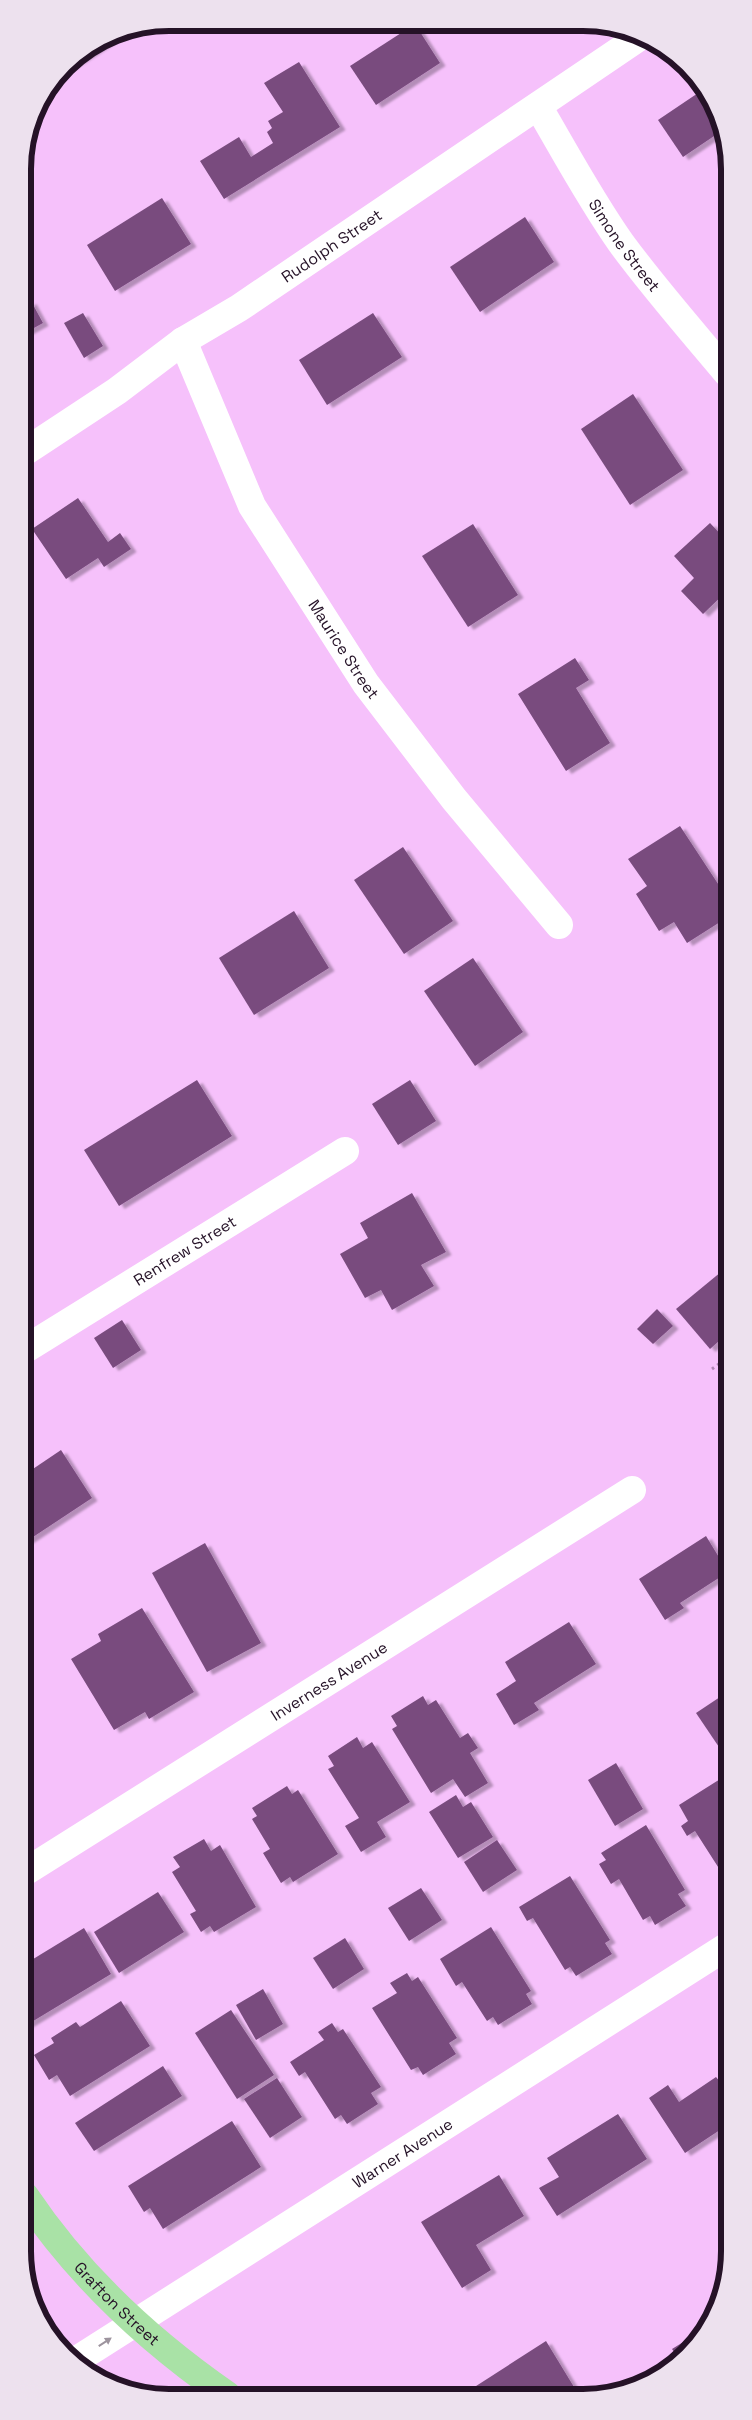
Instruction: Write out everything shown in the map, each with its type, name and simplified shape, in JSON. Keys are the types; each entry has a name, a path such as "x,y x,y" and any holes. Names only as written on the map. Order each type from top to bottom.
{"highway":[{"name":"Grafton Street","path":"31,2205 86,2274 134,2322 168,2352 219,2389"}],"street":[{"name":"Rudolph Street","path":"32,447 117,391 183,341 239,308 633,41"},
{"name":"Simone Street","path":"538,106 620,241 721,366"},
{"name":"Maurice Street","path":"183,341 252,506 309,595 378,700 454,800 559,925"},
{"name":"Renfrew Street","path":"31,1345 345,1151"},
{"name":"Inverness Avenue","path":"31,1868 632,1490"},
{"name":"Warner Avenue","path":"81,2357 720,1951"}],"path":[{"path":"712,1369 720,1363"}],"building":[{"path":"404,31 419,31 440,63 376,105 350,66"},
{"path":"299,62 340,127 224,199 200,161 239,137 251,157 273,143 267,132 272,128 268,121 283,112 264,83"},
{"path":"698,93 710,116 716,135 683,157 658,120"},
{"path":"162,198 191,244 115,291 87,245"},
{"path":"525,217 554,262 480,312 450,267"},
{"path":"32,303 43,323 32,329"},
{"path":"83,313 103,346 84,358 64,323"},
{"path":"373,313 402,357 327,405 299,360"},
{"path":"633,394 683,470 630,505 581,429"},
{"path":"78,498 108,542 120,533 131,549 104,567 98,558 66,579 32,529"},
{"path":"710,523 721,534 721,597 703,614 681,591 694,578 674,556"},
{"path":"473,524 518,595 468,627 422,556"},
{"path":"575,658 589,680 576,688 610,743 566,771 518,694"},
{"path":"680,826 721,888 721,922 687,943 674,922 659,931 636,894 647,886 628,859"},
{"path":"403,847 453,921 404,954 354,880"},
{"path":"294,911 329,968 254,1015 219,958"},
{"path":"473,958 523,1032 475,1066 424,991"},
{"path":"197,1080 232,1136 119,1206 84,1150"},
{"path":"410,1080 436,1121 398,1145 372,1104"},
{"path":"412,1193 446,1252 421,1265 434,1286 392,1310 381,1290 365,1298 340,1254 368,1238 360,1223"},
{"path":"720,1272 720,1340 710,1349 676,1309"},
{"path":"657,1309 673,1326 653,1344 637,1329"},
{"path":"122,1320 141,1350 113,1368 94,1338"},
{"path":"61,1450 92,1498 31,1538 31,1470"},
{"path":"706,1536 720,1559 720,1577 680,1603 684,1608 665,1620 639,1579"},
{"path":"205,1543 261,1643 207,1672 152,1573"},
{"path":"142,1608 194,1692 149,1719 145,1712 114,1730 71,1659 101,1641 98,1634"},
{"path":"569,1622 596,1664 534,1703 539,1710 514,1725 496,1694 516,1681 505,1662"},
{"path":"423,1696 428,1705 436,1700 460,1738 468,1733 478,1748 470,1753 488,1783 465,1797 453,1779 431,1793 392,1729 397,1726 391,1716"},
{"path":"720,1697 720,1749 696,1713"},
{"path":"357,1737 363,1748 372,1742 410,1802 377,1822 386,1837 361,1852 345,1826 359,1818 328,1769 334,1766 328,1756"},
{"path":"616,1763 643,1809 615,1826 588,1780"},
{"path":"720,1779 720,1870 695,1831 687,1836 681,1826 688,1821 679,1805"},
{"path":"287,1786 292,1794 298,1790 338,1854 293,1882 290,1877 281,1883 263,1853 270,1849 252,1819 257,1816 252,1808"},
{"path":"456,1795 463,1807 471,1802 493,1837 458,1858 429,1812"},
{"path":"646,1825 685,1890 678,1894 686,1906 655,1925 650,1916 643,1920 619,1879 611,1884 599,1864 606,1860 601,1853"},
{"path":"204,1839 211,1851 220,1845 256,1907 214,1932 210,1926 201,1932 190,1914 196,1911 172,1872 180,1867 173,1857"},
{"path":"497,1840 517,1870 483,1892 464,1862"},
{"path":"570,1876 610,1940 605,1943 612,1954 576,1976 570,1967 565,1970 533,1918 527,1921 519,1907"},
{"path":"421,1888 442,1920 409,1941 388,1908"},
{"path":"158,1892 184,1932 119,1973 94,1932"},
{"path":"491,1927 531,1991 526,1994 532,2004 498,2025 493,2017 487,2021 462,1982 456,1986 440,1959"},
{"path":"84,1928 111,1974 31,2022 31,1960"},
{"path":"345,1938 364,1969 333,1989 313,1958"},
{"path":"407,1973 412,1981 418,1977 457,2038 449,2043 456,2054 423,2075 418,2067 411,2070 372,2008 397,1993 390,1983"},
{"path":"263,1989 283,2024 256,2040 236,2005"},
{"path":"121,2001 150,2046 70,2096 57,2075 49,2080 34,2055 54,2043 51,2038 76,2022 80,2027"},
{"path":"231,2010 274,2075 237,2099 195,2033"},
{"path":"332,2023 338,2032 343,2029 381,2087 371,2093 378,2104 347,2124 341,2115 335,2119 305,2072 299,2076 290,2062 324,2040 318,2032"},
{"path":"163,2066 182,2096 94,2151 75,2123"},
{"path":"716,2077 720,2082 720,2130 685,2153 649,2098 668,2085 679,2102"},
{"path":"277,2078 302,2117 270,2138 244,2099"},
{"path":"618,2114 647,2159 557,2216 539,2188 559,2177 547,2158"},
{"path":"232,2121 261,2167 163,2229 150,2208 144,2212 128,2186"},
{"path":"499,2175 524,2216 476,2245 491,2270 462,2288 421,2222"},
{"path":"690,2338 675,2354 672,2349"},
{"path":"546,2341 574,2387 571,2389 471,2389"}]}
